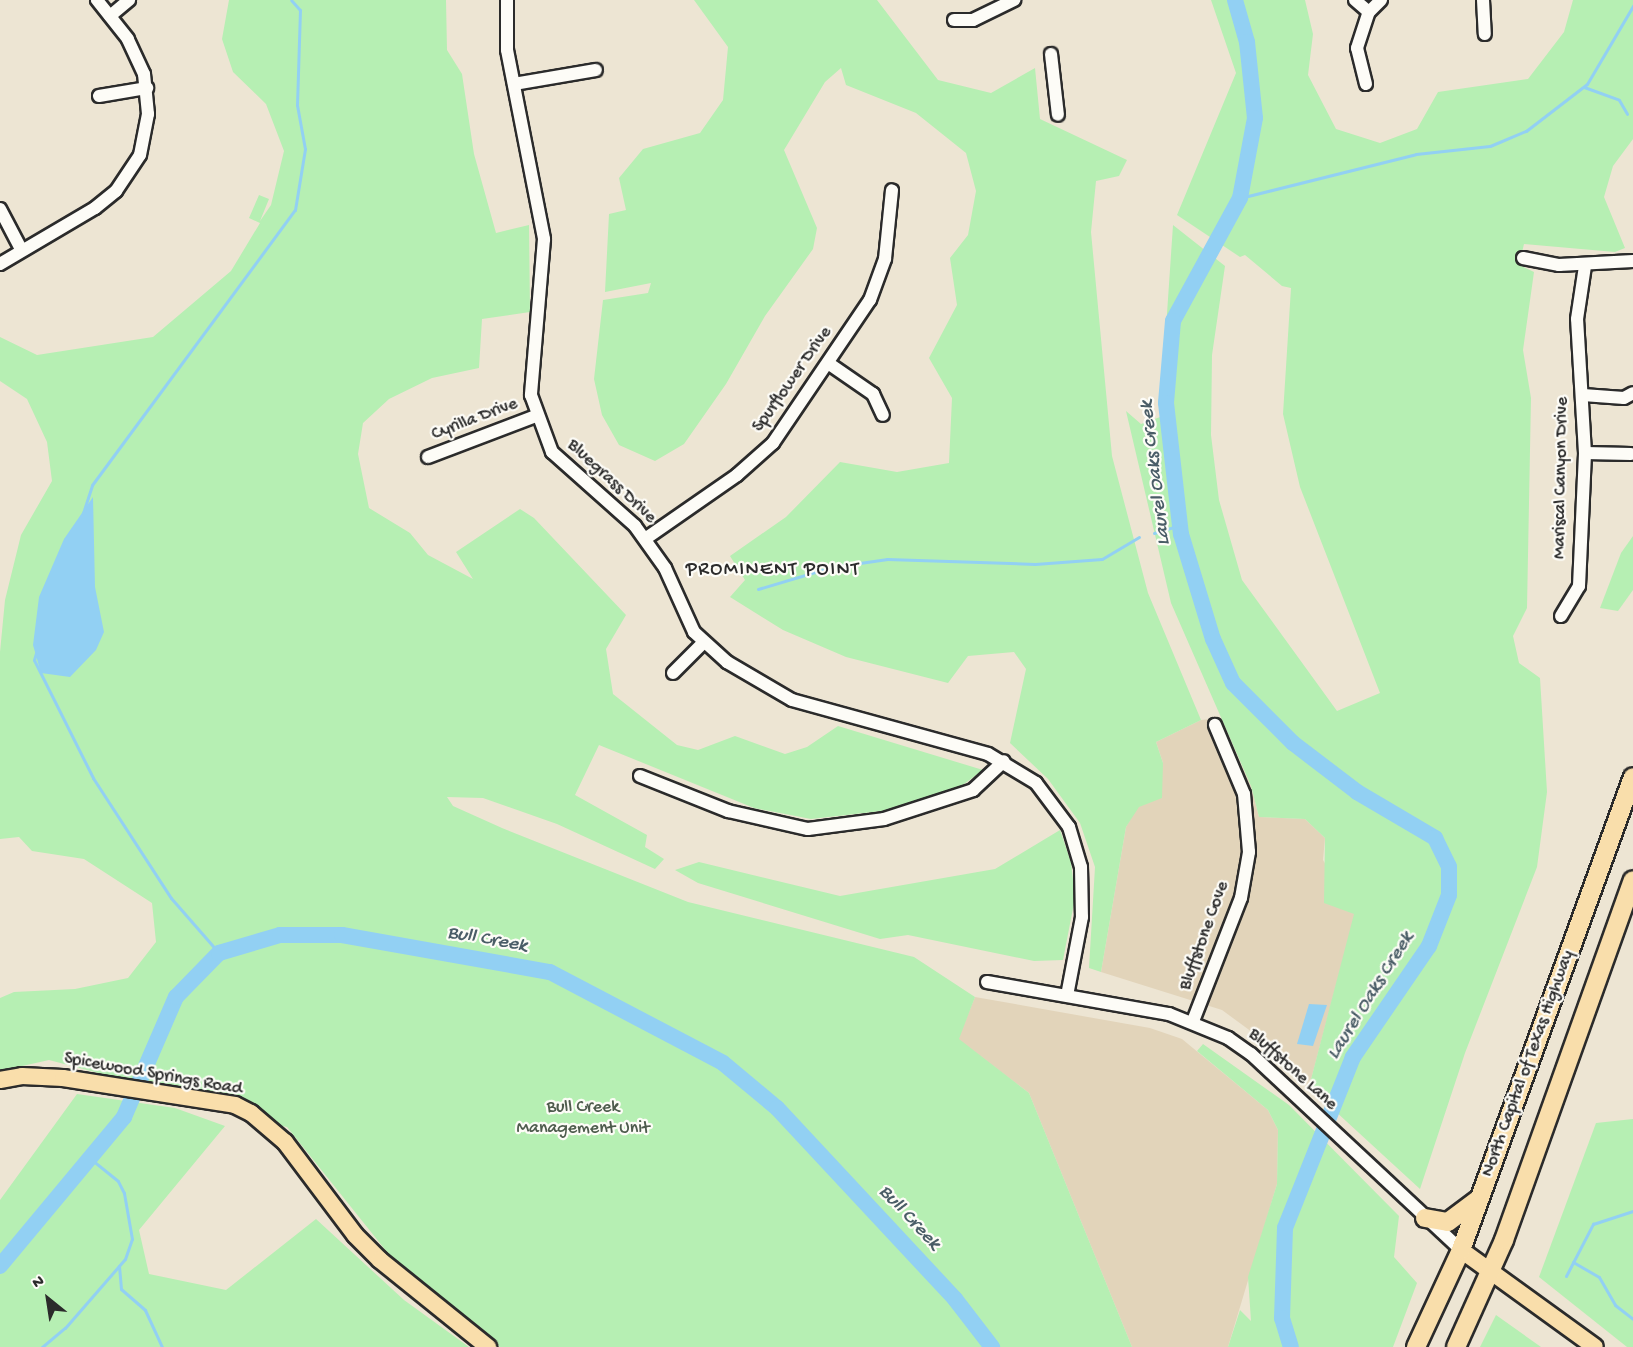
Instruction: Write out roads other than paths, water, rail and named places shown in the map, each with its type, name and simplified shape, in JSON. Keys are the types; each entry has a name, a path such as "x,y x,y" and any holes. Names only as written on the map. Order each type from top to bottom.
{"highway":[{"name":"North Capital of Texas Highway","path":"1416,1347 1461,1250 1633,777"},
{"name":"North Capital of Texas Highway","path":"1456,1347 1492,1270 1633,880"},
{"path":"1425,1218 1439,1223 1457,1219 1481,1197"}],"main road":[{"name":"Spicewood Springs Road","path":"0,1080 38,1076 235,1105 269,1126 355,1235 488,1347"},
{"path":"1461,1250 1492,1270 1595,1347"}],"street":[{"path":"0,264 21,249 95,208 116,191 134,169 146,137 147,88 138,56 97,0"},
{"path":"110,16 129,0"},
{"name":"Bluegrass Drive","path":"507,0 507,50 544,239 541,308 529,378 536,416 562,466 615,507 645,539 702,644 792,700 1004,761 1050,798 1077,846 1083,897 1067,996"},
{"path":"954,20 973,20 1014,0"},
{"path":"1355,0 1369,12"},
{"path":"1366,84 1357,48 1369,12 1381,0"},
{"path":"1483,0 1485,34"},
{"path":"1051,54 1058,115"},
{"path":"514,84 596,70"},
{"path":"99,96 147,88"},
{"name":"Spurflower Drive","path":"645,539 756,460 828,363 879,278 892,190"},
{"path":"0,209 21,249"},
{"path":"1523,258 1585,266 1633,261"},
{"name":"Mariscal Canyon Drive","path":"1561,616 1579,586 1585,453 1583,395 1576,319 1585,266"},
{"path":"828,363 873,394 883,415"},
{"path":"1583,395 1624,398 1633,393"},
{"name":"Cyrilla Drive","path":"428,457 536,416"},
{"path":"1585,453 1631,454"},
{"path":"673,673 702,644"},
{"name":"Bluffstone Cove","path":"1193,1020 1241,898 1249,852 1250,823 1238,773 1215,725"},
{"path":"640,776 728,811 808,829 884,819 973,790 1004,761"},
{"name":"Bluffstone Lane","path":"987,982 1193,1020 1251,1054 1394,1190 1461,1250"}],"water":[{"path":"93,497 95,587 104,632 96,650 70,677 41,673 33,645 39,597 64,539"},
{"path":"1309,1004 1327,1005 1313,1046 1297,1044"}],"waterway":[{"path":"83,513 92,485 295,210 305,149 297,105 300,10 291,0"},
{"name":"Laurel Oaks Creek","path":"1235,0 1247,42 1255,118 1240,198 1173,321 1166,403 1181,534 1213,639 1233,683 1293,743 1357,792 1435,838 1449,867 1449,895 1429,946 1353,1057 1285,1228 1282,1318 1291,1347"},
{"path":"1240,198 1416,154 1490,146 1526,131 1587,84 1633,6"},
{"path":"1584,87 1619,100 1627,114"},
{"path":"1154,533 1181,525"},
{"path":"758,589 832,567 887,559 1035,564 1102,559 1139,537"},
{"path":"36,653 34,660 93,778 171,898 219,953"},
{"name":"Bull Creek","path":"0,1266 124,1117 176,997 219,953 280,935 342,935 550,972 723,1063 777,1108 955,1299 992,1347"},
{"path":"42,1347 65,1328 125,1259 132,1239 124,1193 118,1181 90,1158"},
{"path":"1566,1276 1593,1224 1633,1211"},
{"path":"1573,1262 1599,1277 1615,1305 1633,1319"},
{"path":"119,1266 121,1289 145,1310 162,1347"}],"district":[{"name":"PROMINENT POINT","path":"773,570"}],"park label":[{"name":"Bull Creek Management Unit","path":"583,1119"}]}
